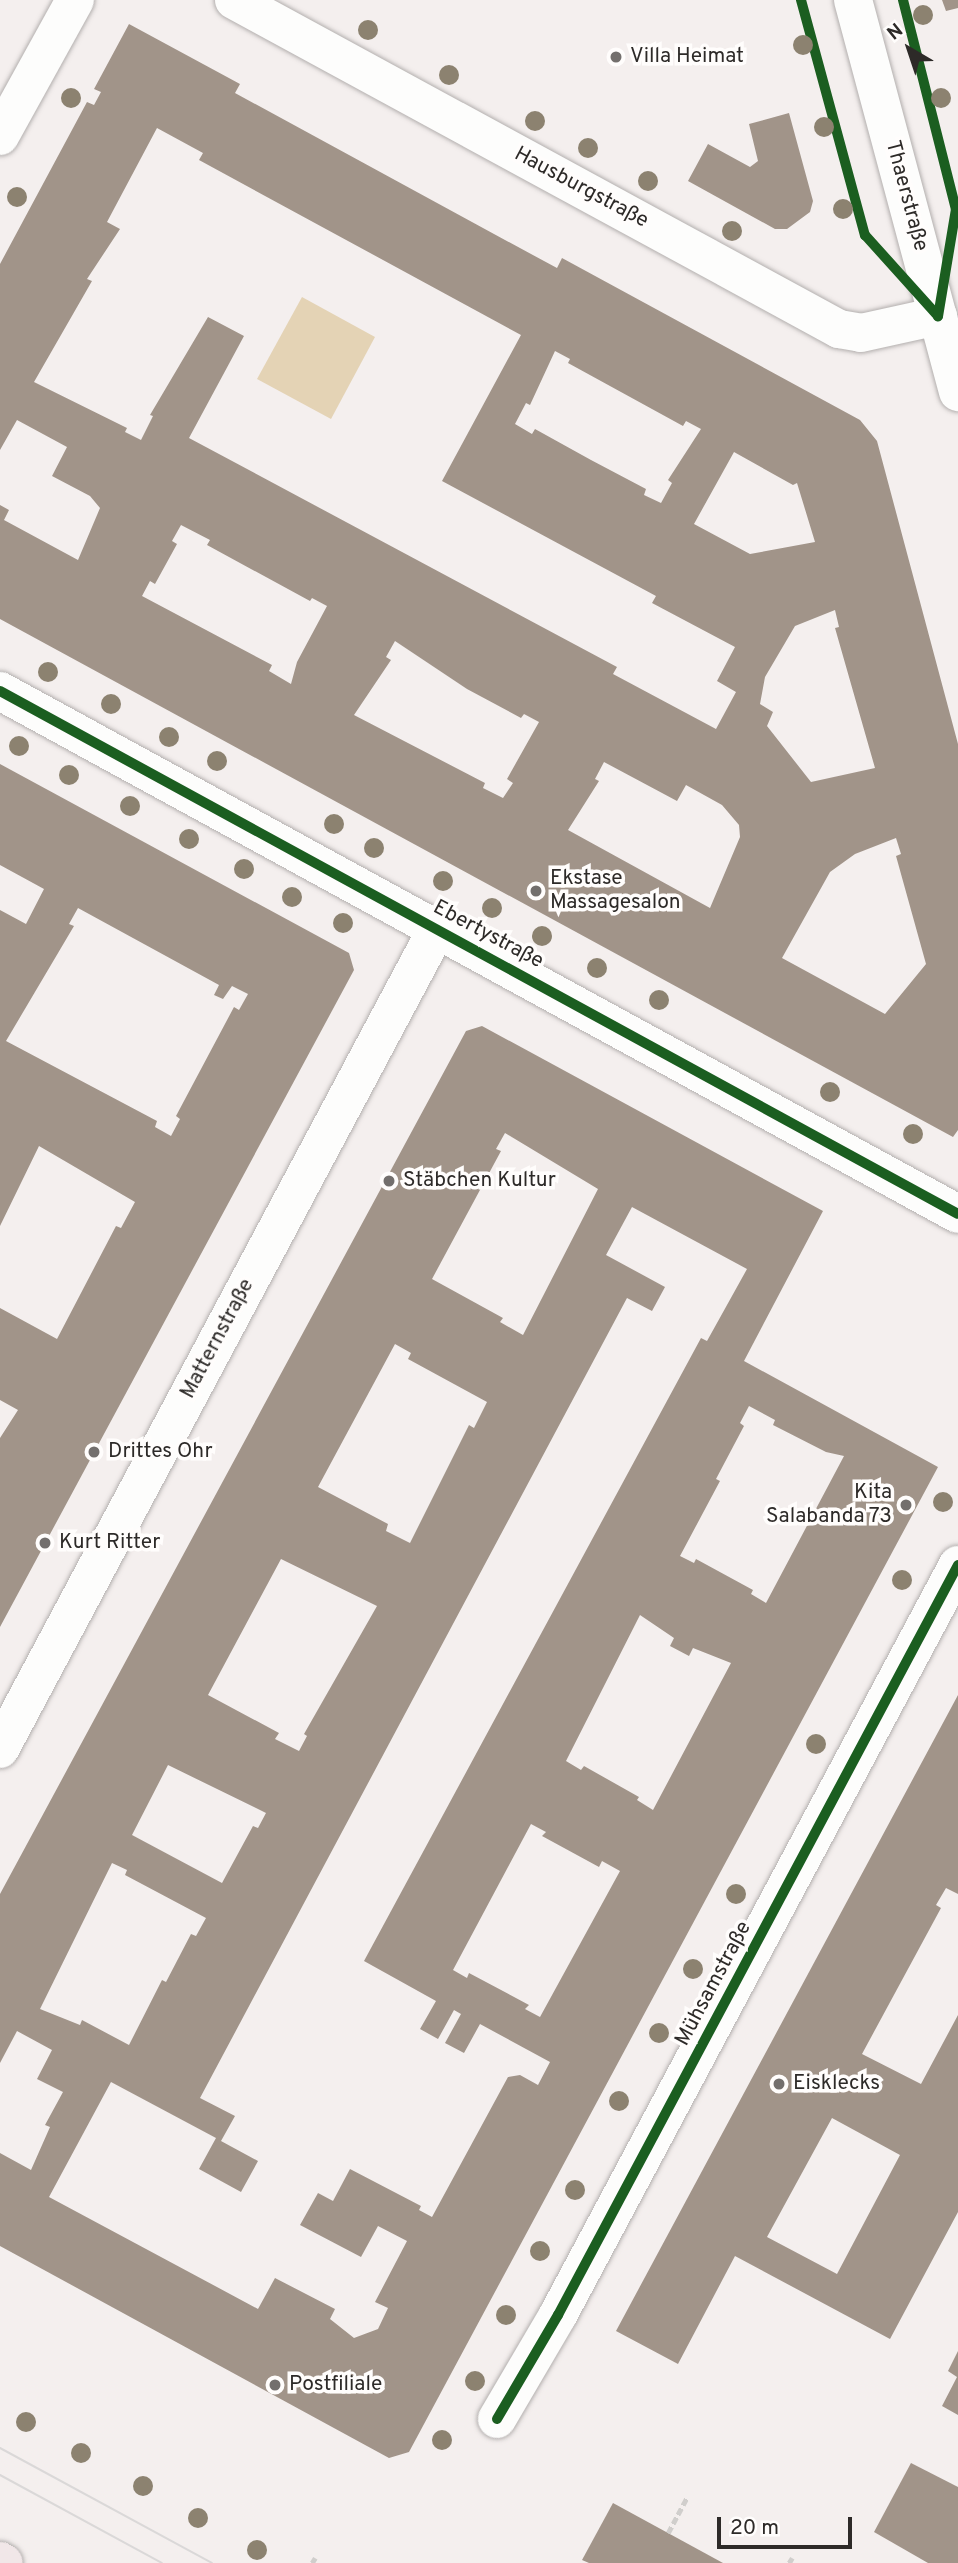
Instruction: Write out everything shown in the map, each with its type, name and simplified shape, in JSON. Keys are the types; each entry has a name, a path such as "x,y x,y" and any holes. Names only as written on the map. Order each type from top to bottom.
{"street":[{"path":"0,136 75,0"},
{"name":"Hausburgstraße","path":"234,0 839,329 861,333 938,316"},
{"name":"Thaerstraße","path":"853,0 958,392"},
{"name":"Ebertystraße","path":"0,691 958,1214"},
{"name":"Matternstraße","path":"0,1749 437,929"},
{"name":"Mühsamstraße","path":"497,2419 583,2270 958,1565"}],"path":[{"path":"668,2533 687,2498"}],"shaded area":[{"path":"302,297 375,337 331,419 257,379"}],"building":[{"path":"942,0 958,0 958,8 946,11"},
{"path":"129,24 240,84 235,93 505,240 557,268 562,258 860,420 877,441 958,744 958,1130 953,1137 0,619 0,505 9,510 4,520 78,560 100,508 90,496 52,476 67,447 17,420 0,450 0,264 87,102 94,105 101,92 94,89","holes":["157,128 203,153 199,160 521,335 442,481 656,596 652,603 735,647 717,681 736,692 716,729 613,674 617,667 189,438 244,336 208,317 150,415 153,416 141,440 125,432 127,428 34,382 92,281 87,279 120,229 107,222","555,351 570,359 568,363 683,426 686,421 701,429 668,480 672,483 661,503 644,495 646,489 535,429 532,434 515,424 526,403 530,405","734,452 793,485 797,483 815,542 750,554 694,524","181,525 210,540 207,545 310,601 312,598 327,606 297,662 291,684 269,671 272,665 142,596 150,581 155,584 177,544 172,541","835,610 839,627 835,628 875,768 811,782 767,726 773,712 760,704 765,677 795,626","395,641 467,689 521,718 524,714 539,722 507,779 513,783 503,798 483,788 485,783 354,715 391,660 386,657","604,762 677,801 686,785 722,805 739,825 740,837 710,908 568,830 599,781 595,779","896,838 901,854 896,856 926,964 885,1014 782,958 830,872 855,854"]},
{"path":"789,113 813,201 810,212 787,229 775,229 688,181 708,144 750,167 758,161 749,124"},
{"path":"0,764 349,953 354,970 0,1627 0,1438 18,1410 0,1400 0,1308 57,1339 116,1226 121,1228 135,1202 39,1146 0,1226 0,910 26,924 44,889 0,865","holes":["78,908 219,985 214,995 223,999 232,986 248,994 239,1010 234,1007 176,1116 180,1119 171,1136 155,1127 157,1121 6,1041 74,926 69,924"]},
{"path":"482,1026 823,1211 744,1361 938,1467 409,2452 389,2458 0,2246 0,2153 31,2170 50,2127 45,2125 63,2092 37,2079 52,2050 17,2031 0,2063 0,1894 466,1031","holes":["505,1133 598,1189 523,1335 500,1322 503,1318 432,1279 501,1151 496,1149","632,1207 747,1269 707,1341 701,1338 364,1961 436,2001 420,2029 438,2039 454,2010 461,2014 445,2043 464,2053 480,2024 550,2062 538,2085 520,2075 508,2077 432,2217 419,2210 421,2206 350,2169 333,2201 318,2193 300,2225 361,2257 378,2226 407,2241 375,2302 388,2308 378,2329 354,2338 330,2319 335,2309 275,2278 258,2309 49,2197 111,2082 216,2138 199,2169 241,2192 258,2161 221,2141 235,2116 200,2098 627,1298 652,1311 665,1287 606,1255","395,1344 411,1353 408,1359 487,1402 474,1428 469,1425 410,1543 386,1531 388,1524 318,1487","749,1406 775,1420 773,1425 826,1452 844,1456 766,1603 751,1594 753,1590 696,1559 694,1563 680,1556 720,1481 716,1479 744,1426 740,1423","281,1559 377,1606 304,1734 307,1736 299,1751 275,1739 279,1733 208,1695","640,1615 674,1638 670,1646 689,1656 693,1648 731,1663 653,1810 637,1800 639,1797 584,1766 581,1770 566,1761","168,1765 266,1813 258,1828 253,1826 222,1883 132,1835","531,1824 546,1832 542,1836 599,1867 602,1861 620,1871 540,2017 525,2009 529,2005 469,1973 467,1978 453,1970","112,1863 127,1870 125,1875 206,1918 196,1936 191,1934 166,1982 162,1980 129,2045 82,2020 80,2025 40,2009"]},
{"path":"958,1695 958,1894 946,1888 936,1905 941,1908 862,2054 921,2084 958,2015 958,2212 890,2339 735,2256 678,2364 616,2331","holes":["832,2118 900,2155 837,2274 767,2237"]},
{"path":"958,2351 958,2415 942,2406 957,2377 948,2371"},
{"path":"911,2463 958,2487 958,2563 928,2563 874,2532"},
{"path":"613,2503 723,2563 589,2563 582,2560"}],"tram line":[{"path":"0,2448 212,2563"},
{"path":"0,2475 162,2563"}],"cycle path":[{"path":"801,0 865,235 938,316"},
{"path":"903,0 956,209 938,316"},
{"path":"0,691 958,1214"},
{"path":"497,2419 558,2315 958,1565"}],"place":[{"name":"Villa Heimat","path":"616,57"},
{"name":"Ekstase Massagesalon","path":"536,891"},
{"name":"Stäbchen Kultur","path":"389,1181"},
{"name":"Drittes Ohr","path":"94,1452"},
{"name":"Kita Salabanda 73","path":"906,1505"},
{"name":"Kurt Ritter","path":"45,1543"},
{"name":"Eisklecks","path":"779,2084"},
{"name":"Postfiliale","path":"275,2385"}]}
